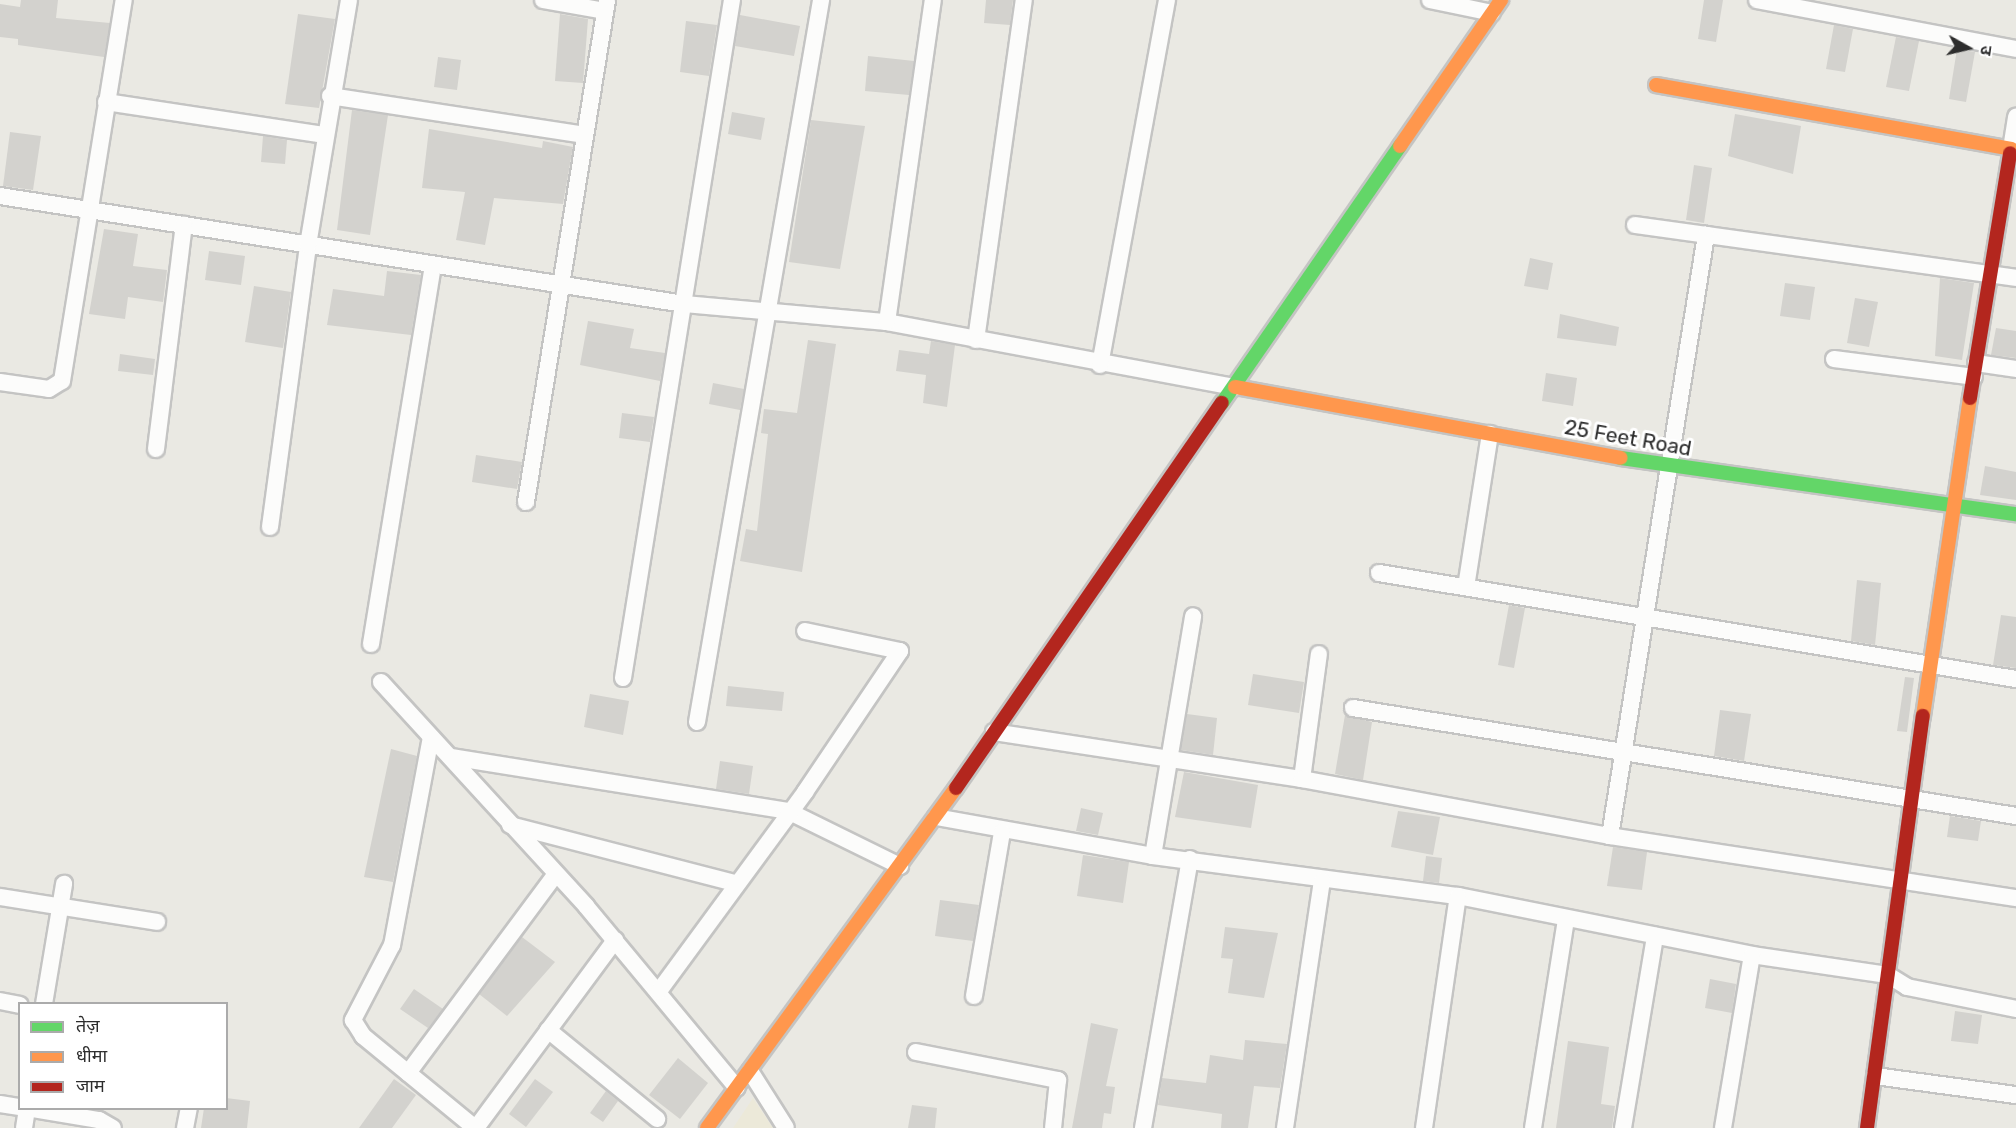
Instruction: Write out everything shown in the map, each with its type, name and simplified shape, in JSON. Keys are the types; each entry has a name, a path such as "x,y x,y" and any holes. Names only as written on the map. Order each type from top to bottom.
{"street":[{"path":"0,382 50,389 62,381 87,209 124,0"},
{"path":"270,527 324,135 349,0"},
{"path":"526,502 606,5 543,0"},
{"path":"623,678 732,0"},
{"path":"698,722 771,313 821,0"},
{"path":"887,322 933,0"},
{"path":"976,340 1024,0"},
{"path":"1100,365 1167,0"},
{"path":"707,1128 936,817 1497,6 1430,0"},
{"path":"1757,0 2016,49"},
{"path":"1656,85 2011,148"},
{"path":"330,96 585,135"},
{"path":"106,102 324,135"},
{"path":"1867,1128 1952,506 2016,116"},
{"path":"0,196 684,304 887,322 1100,365 1235,387"},
{"path":"156,449 184,225"},
{"path":"1635,225 2016,278"},
{"path":"1610,836 1626,756 1668,467 1706,235"},
{"path":"371,644 433,265"},
{"path":"1834,359 1975,370 2016,369"},
{"name":"25 Feet Road","path":"1235,387 1668,467 2016,514"},
{"path":"1466,587 1490,434"},
{"path":"1379,573 1646,620 2016,679"},
{"path":"1153,856 1193,616"},
{"path":"659,991 900,651 805,631"},
{"path":"1302,779 1319,654"},
{"path":"381,682 615,940 737,1088"},
{"path":"1353,708 1626,756 2016,816"},
{"path":"994,732 1302,779 1610,836 2016,898"},
{"path":"431,737 392,945 353,1016 363,1036 475,1128 615,940"},
{"path":"451,757 788,811 900,866"},
{"path":"936,817 1002,832 1153,856 1190,859 1322,881 1458,896 1752,955 1888,975 1907,987 2016,1009"},
{"path":"510,825 734,883"},
{"path":"974,996 1002,832"},
{"path":"1143,1128 1190,859"},
{"path":"408,1073 556,874"},
{"path":"1285,1128 1322,881"},
{"path":"44,1002 64,884"},
{"path":"1424,1128 1458,896"},
{"path":"0,897 157,922"},
{"path":"1533,1128 1566,919"},
{"path":"1623,1128 1655,936"},
{"path":"1723,1128 1752,955"},
{"path":"0,1001 18,1005"},
{"path":"549,1030 657,1119"},
{"path":"916,1052 1058,1080 1053,1128"},
{"path":"750,1071 786,1128"},
{"path":"1875,1076 2016,1095"},
{"path":"0,1104 18,1107"},
{"path":"24,1128 27,1110"},
{"path":"39,1110 99,1120 113,1128"},
{"path":"185,1128 189,1110"}],"shaded area":[{"path":"753,1098 773,1128 733,1128"}],"building":[{"path":"21,0 58,0 56,18 110,23 104,57 18,45 18,39 0,37 0,4 20,7"},
{"path":"986,0 1013,0 1010,25 984,23"},
{"path":"1704,0 1723,0 1716,42 1698,39"},
{"path":"298,14 335,19 319,108 285,104"},
{"path":"560,14 588,19 583,83 555,81"},
{"path":"740,15 800,26 794,56 735,46"},
{"path":"686,21 717,25 709,76 680,72"},
{"path":"1834,25 1853,29 1845,72 1826,69"},
{"path":"1896,37 1919,41 1909,91 1886,87"},
{"path":"1957,49 1975,52 1966,102 1949,99"},
{"path":"868,56 914,61 909,95 865,91"},
{"path":"438,57 461,60 457,90 434,87"},
{"path":"352,110 388,115 370,235 337,230"},
{"path":"732,112 765,118 761,140 728,134"},
{"path":"1735,114 1801,126 1793,174 1728,156"},
{"path":"811,120 865,126 840,269 789,262"},
{"path":"429,129 542,148 543,141 573,147 563,204 494,198 485,245 456,240 465,192 422,188"},
{"path":"10,132 41,136 33,190 3,186"},
{"path":"263,136 287,140 285,164 261,162"},
{"path":"1694,165 1712,168 1704,223 1686,220"},
{"path":"104,229 138,234 133,266 167,270 163,302 128,297 125,319 89,314"},
{"path":"209,251 245,256 241,285 205,280"},
{"path":"1530,258 1553,263 1548,290 1524,286"},
{"path":"387,271 421,275 411,335 327,325 333,289 384,296"},
{"path":"1940,278 1974,283 1962,360 1935,356"},
{"path":"1785,283 1815,287 1810,320 1780,316"},
{"path":"254,286 291,292 283,348 245,342"},
{"path":"1855,298 1878,302 1869,347 1847,343"},
{"path":"1560,314 1619,327 1616,346 1557,338"},
{"path":"588,321 634,329 630,348 665,353 660,381 580,365"},
{"path":"1996,328 2016,331 2016,358 1991,355"},
{"path":"808,340 836,344 802,572 740,561 746,529 757,531 768,434 761,433 764,409 797,413"},
{"path":"931,341 955,345 947,407 923,403 926,375 896,371 899,350 929,354"},
{"path":"120,354 155,359 153,375 118,371"},
{"path":"1546,373 1577,378 1573,406 1542,401"},
{"path":"713,383 744,389 740,410 709,404"},
{"path":"622,413 654,417 650,442 619,438"},
{"path":"476,455 522,462 517,489 472,482"},
{"path":"1985,466 2016,472 2016,500 1980,495"},
{"path":"1857,580 1881,583 1875,645 1851,641"},
{"path":"1509,605 1525,608 1514,668 1498,665"},
{"path":"2001,615 2016,617 2016,668 1993,665"},
{"path":"1253,674 1304,682 1299,713 1248,705"},
{"path":"1905,677 1914,678 1907,732 1897,731"},
{"path":"728,686 784,692 782,711 726,706"},
{"path":"590,694 629,701 623,735 584,727"},
{"path":"1720,710 1751,714 1744,761 1714,756"},
{"path":"1187,714 1217,718 1213,755 1181,750"},
{"path":"1345,715 1372,722 1363,780 1335,774"},
{"path":"391,749 417,756 393,882 364,877"},
{"path":"720,761 753,766 749,794 716,789"},
{"path":"1184,772 1258,785 1251,828 1175,817"},
{"path":"1081,808 1103,813 1098,835 1076,831"},
{"path":"1398,811 1440,817 1433,855 1391,847"},
{"path":"1950,816 1981,821 1978,841 1947,837"},
{"path":"1613,847 1647,852 1642,890 1607,886"},
{"path":"1083,855 1129,862 1123,903 1077,896"},
{"path":"1426,856 1442,858 1439,883 1423,881"},
{"path":"940,900 979,905 973,941 935,936"},
{"path":"1225,927 1278,933 1264,998 1228,993 1233,959 1221,958"},
{"path":"522,937 555,962 507,1016 479,994"},
{"path":"1710,979 1736,984 1732,1013 1705,1008"},
{"path":"414,989 443,1009 428,1028 400,1009"},
{"path":"1955,1011 1982,1015 1978,1044 1951,1041"},
{"path":"1091,1023 1118,1029 1106,1086 1115,1087 1111,1114 1104,1113 1102,1128 1072,1128"},
{"path":"1245,1040 1287,1044 1280,1088 1254,1086 1248,1128 1221,1128 1222,1114 1158,1105 1162,1078 1206,1083 1210,1055 1243,1060"},
{"path":"1568,1041 1609,1047 1601,1104 1615,1106 1612,1128 1556,1128"},
{"path":"678,1058 708,1083 680,1119 649,1095"},
{"path":"394,1079 416,1095 392,1128 359,1128"},
{"path":"535,1079 553,1092 526,1127 509,1114"},
{"path":"606,1091 618,1101 603,1122 590,1113"},
{"path":"228,1098 250,1101 247,1128 201,1128 204,1110 228,1110"},
{"path":"912,1105 937,1108 935,1128 908,1128"}],"traffic: fast":[{"path":"1222,403 1400,146"},
{"path":"1621,458 2016,514"}],"traffic: slow":[{"path":"1400,146 1501,0"},
{"path":"1656,85 2011,149 2010,153"},
{"path":"1235,387 1621,458"},
{"path":"1923,716 1970,398"},
{"path":"707,1128 956,788"}],"traffic: jam":[{"path":"1970,398 2010,153"},
{"path":"956,788 1222,403"},
{"path":"1867,1128 1923,716"}]}
